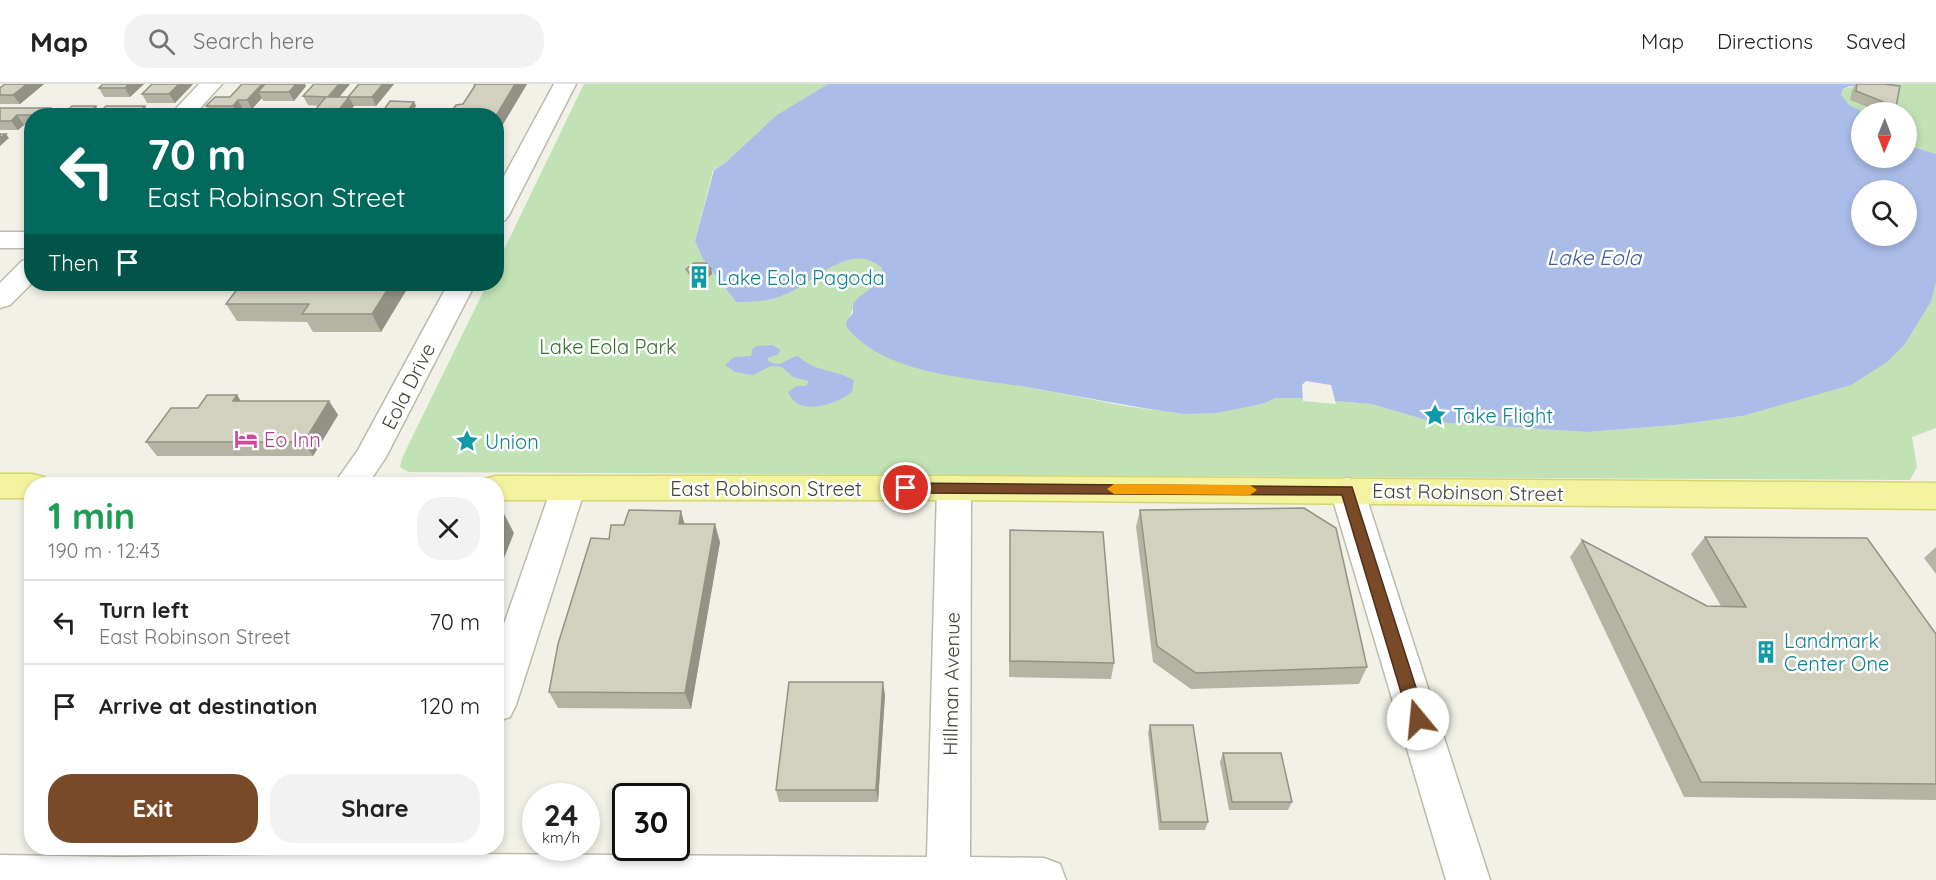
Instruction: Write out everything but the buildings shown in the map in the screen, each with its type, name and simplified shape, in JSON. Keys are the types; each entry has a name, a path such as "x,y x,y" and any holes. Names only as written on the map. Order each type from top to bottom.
{"main road":[{"path":"0,486 24,486"},
{"name":"East Robinson Street","path":"504,488 1347,490 1936,496"}],"street":[{"path":"188,108 211,84"},
{"path":"504,200 565,84"},
{"path":"0,240 24,240"},
{"path":"0,298 24,275"},
{"name":"Eola Drive","path":"355,477 370,457 457,291"},
{"name":"Hillman Avenue","path":"948,879 954,488"},
{"path":"504,681 568,489"},
{"path":"1347,490 1468,880"},
{"path":"0,877 120,879 439,868 1044,880"}],"green space":[{"name":"Lake Eola Park","path":"584,84 828,84 777,116 725,163 713,170 695,241 703,259 736,302 762,301 787,294 833,266 858,258 870,260 882,267 881,281 860,296 847,320 1033,388 1125,406 1183,414 1262,404 1276,398 1300,398 1371,404 1433,422 1587,432 1676,425 1742,416 1905,344 1931,302 1936,283 1936,428 1912,437 1917,467 1910,480 408,472 400,467 402,458 484,291 504,291 504,250"},
{"path":"1892,84 1936,84 1936,154 1917,148 1917,102 1851,102 1851,107 1841,95 1843,89 1857,86 1897,89"}],"water":[{"name":"Lake Eola","path":"828,84 1892,84 1898,89 1850,86 1843,89 1841,95 1851,106 1851,168 1917,168 1917,148 1936,154 1936,283 1931,302 1905,344 1887,362 1851,385 1742,416 1676,425 1587,432 1433,422 1371,404 1300,398 1276,398 1262,404 1216,413 1183,414 932,372 883,355 863,343 846,326 847,320 853,313 853,304 881,281 882,268 870,261 858,259 833,266 781,296 762,301 736,302 703,259 695,241 714,170 725,163 777,115"},
{"path":"772,345 781,350 777,355 769,357 767,360 772,363 779,364 798,356 818,368 854,380 852,392 837,401 809,407 793,400 788,392 796,386 806,386 809,381 793,377 782,367 771,366 753,375 735,372 725,365 734,357 751,356 753,348 757,346"}],"pier":[{"path":"1306,381 1331,385 1336,404 1303,401 1302,385"}],"slow traffic":[{"path":"1114,489 1250,490"}],"place":[{"name":"Lake Eola Pagoda","path":"699,277"},
{"name":"Take Flight","path":"1435,415"},
{"name":"Eo Inn","path":"246,439"},
{"name":"Union","path":"467,441"},
{"name":"Landmark Center One","path":"1766,652"}],"route":[{"path":"906,488 1347,490 1418,719"}]}
